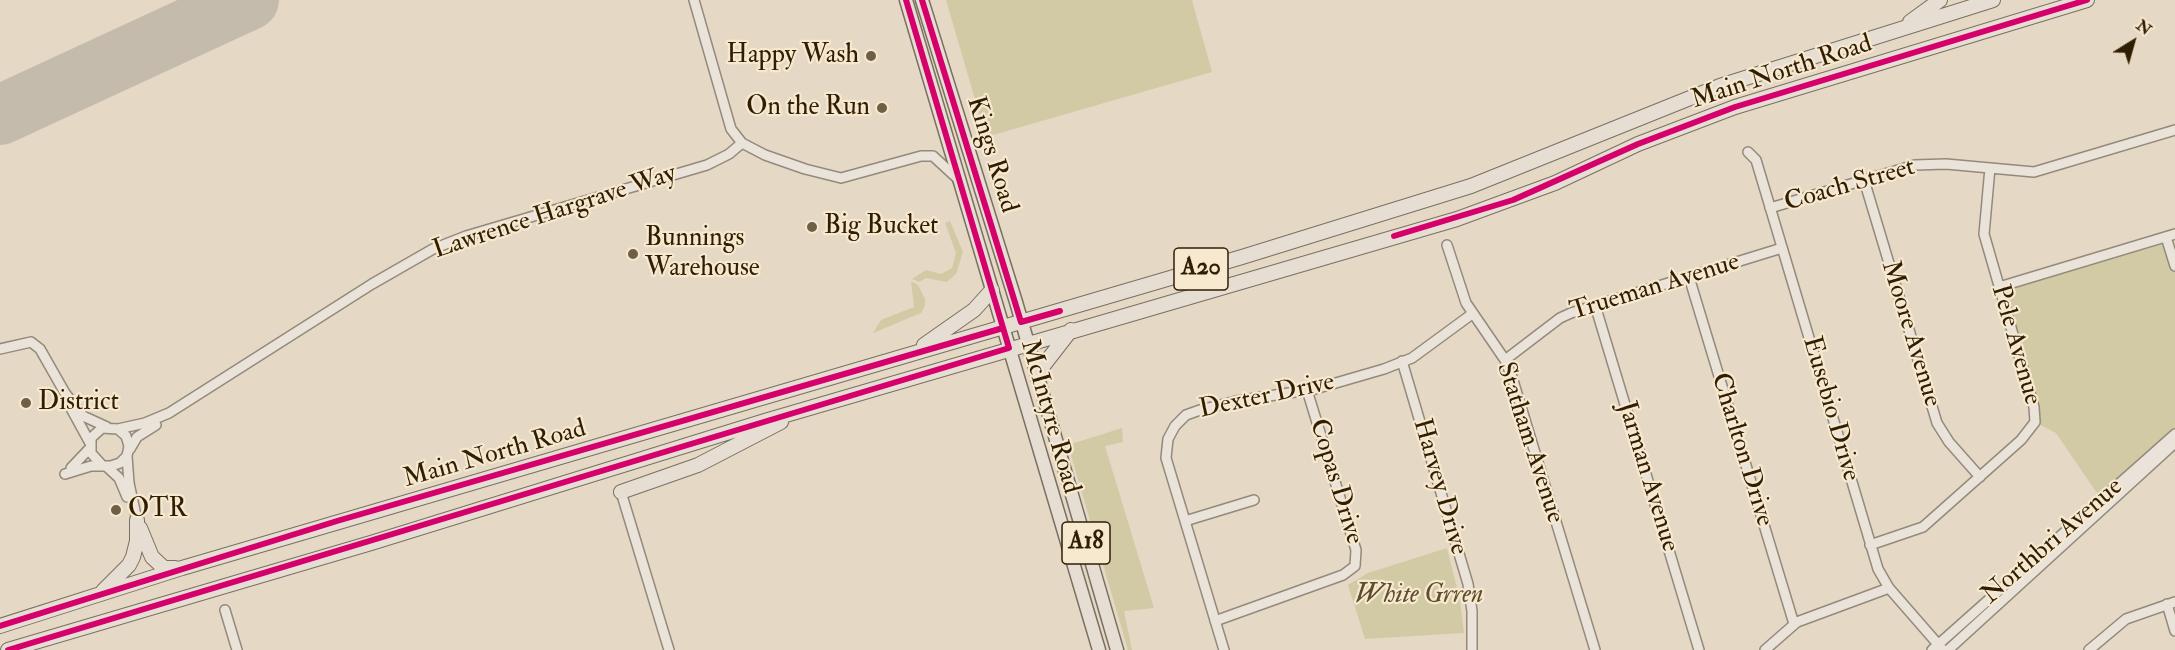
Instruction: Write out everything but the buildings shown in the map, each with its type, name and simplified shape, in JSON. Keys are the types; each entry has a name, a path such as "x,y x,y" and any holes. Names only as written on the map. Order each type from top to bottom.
{"highway":[{"path":"1904,27 1940,0"},
{"name":"Main North Road","path":"0,626 182,567 1003,328 1471,186 1720,86 1993,0"},
{"name":"Main North Road","path":"8,650 1009,348 1457,219 1555,183 1638,144 1735,107 2087,0"},
{"path":"915,352 974,310 992,290"},
{"path":"1038,379 1043,366 1071,330"},
{"path":"621,492 698,465 804,410"},
{"path":"136,518 152,557 164,568 182,567"},
{"path":"99,594 129,565 134,557 137,541 136,518"}],"main road":[{"name":"Kings Road","path":"906,0 1009,348"},
{"name":"Kings Road","path":"922,0 1021,322"},
{"name":"McIntyre Road","path":"1021,322 1116,650"},
{"name":"McIntyre Road","path":"1009,348 1099,650"},
{"path":"1061,525 1071,520 1069,486"}],"street":[{"path":"694,0 731,129 742,143 759,153 805,170 841,178 892,166 921,156 933,156 960,180"},
{"name":"Coach Street","path":"1770,208 1915,165 1946,164 2034,172 2175,130"},
{"name":"Lawrence Hargrave Way","path":"128,454 137,437 169,413 372,284 433,249 466,236 707,165 729,154 742,143"},
{"name":"Eusebio Drive","path":"1748,152 1756,160 1878,569 1889,588 1937,648"},
{"name":"Pele Avenue","path":"1870,545 1923,527 2021,440 2036,418 1984,234 1990,168"},
{"name":"Moore Avenue","path":"1864,180 1937,423 1949,442 1980,477"},
{"path":"2000,287 2170,236 2175,266"},
{"name":"Statham Avenue","path":"1447,245 1466,303 1505,360 1595,650"},
{"name":"Trueman Avenue","path":"1505,360 1560,318 1595,304 1782,248"},
{"name":"Charlton Drive","path":"1689,277 1794,624"},
{"name":"Jarman Avenue","path":"1595,304 1699,650"},
{"name":"Dexter Drive","path":"1224,650 1166,458 1168,440 1175,426 1186,415 1200,410 1236,401 1307,390 1412,358 1472,314"},
{"path":"0,349 31,342 40,349 64,393 83,416 107,427 118,429 126,436 136,518"},
{"name":"Harvey Drive","path":"1402,361 1468,584 1472,650"},
{"name":"Copas Drive","path":"1215,621 1343,575 1355,566 1357,555 1307,390"},
{"path":"64,393 68,406 90,446 93,458 119,478 136,518"},
{"name":"Lawrence Hargrave Way","path":"118,429 145,423 169,413"},
{"path":"107,427 94,434 90,446 80,461 65,474 103,465 116,465 128,454"},
{"name":"Northbri Avenue","path":"1937,648 2175,435"},
{"name":"Northbri Avenue","path":"1948,650 2175,442"},
{"path":"621,492 669,650"},
{"path":"1185,521 1254,500"},
{"path":"1766,650 1794,624 1807,617 1889,588"},
{"path":"2090,650 2126,619 2171,603 2175,631"},
{"path":"225,610 237,650"}],"green space":[{"path":"946,0 1192,0 1212,72 986,137"},
{"path":"950,221 963,252 956,274 947,282 926,278 919,282 912,279 926,270 941,274 952,268 956,253 945,223"},
{"path":"2166,237 2175,266 2175,434 2101,499 2056,433 2035,422 1999,287"},
{"path":"911,281 918,285 925,299 925,306 921,313 873,333 881,320 914,307"},
{"path":"1122,428 1123,442 1105,446 1154,608 1124,611 1132,650 1128,650 1068,445"},
{"name":"White Grren","path":"1447,548 1460,600 1464,633 1365,639 1348,585 1368,573"}],"runway":[{"path":"0,115 249,0"}],"cycle path":[{"path":"8,650 1009,348 906,0"},
{"path":"922,0 1021,322 1060,311"},
{"path":"1394,236 1513,200 1638,144 1735,107 2087,0"},
{"path":"0,626 337,521 1003,328"}],"place":[{"name":"Happy Wash","path":"871,56"},
{"name":"On the Run","path":"882,108"},
{"name":"Big Bucket","path":"812,227"},
{"name":"Bunnings Warehouse","path":"633,254"},
{"name":"District","path":"26,403"},
{"name":"OTR","path":"116,510"}]}
